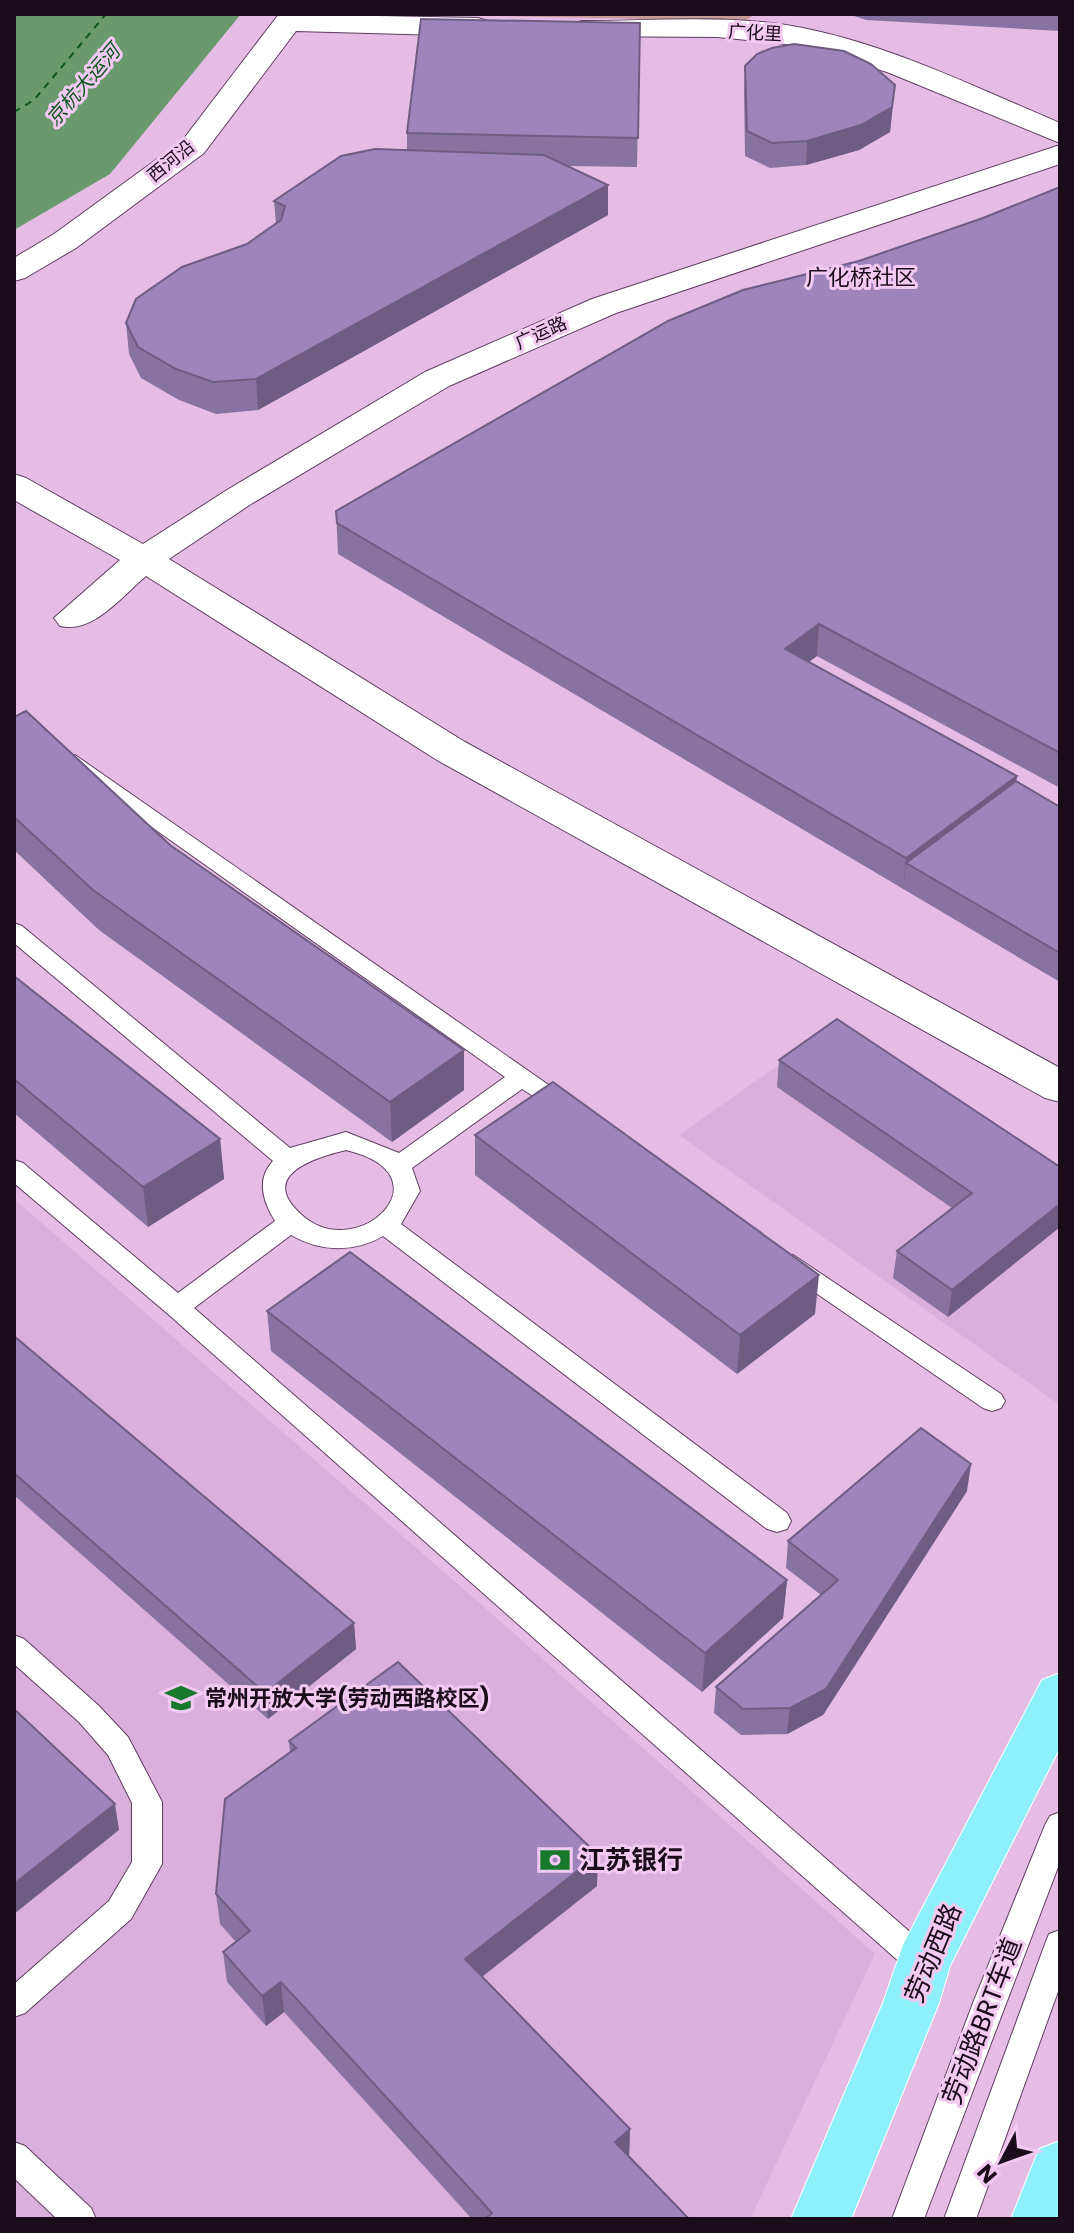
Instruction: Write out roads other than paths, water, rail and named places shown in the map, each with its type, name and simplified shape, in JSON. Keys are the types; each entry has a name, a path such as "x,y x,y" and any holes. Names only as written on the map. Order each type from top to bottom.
{"main road":[{"name":"劳动西路","path":"821,2219 911,2003 923,1963 1060,1695"},
{"path":"1041,2219 1060,2169"}],"street":[{"path":"291,18 508,28"},
{"name":"西河沿","path":"14,271 65,241 193,147 291,18"},
{"name":"广化里","path":"556,29 777,24 795,36 856,53 1060,134"},
{"name":"广运路","path":"73,618 144,559 239,497 437,379 604,306 1060,154"},
{"path":"14,485 144,559 451,751 1060,1087"}],"lane":[{"path":"61,752 587,1122"},
{"path":"14,931 288,1160"},
{"path":"399,1165 521,1078"},
{"path":"346,1141 385,1152 399,1165 407,1180 407,1197 399,1212 385,1225 366,1235 343,1239 320,1237 290,1223 275,1205 273,1190 278,1174 288,1160 305,1150 346,1141"},
{"path":"14,1169 177,1307 923,1963"},
{"path":"177,1307 290,1223"},
{"path":"385,1225 777,1521"},
{"path":"770,1248 992,1401"},
{"path":"14,1647 89,1714 118,1746 147,1802 147,1864 120,1910 14,2003"},
{"name":"劳动路BRT车道","path":"908,2219 988,2003 1060,1825"},
{"path":"960,2219 1060,1944"},
{"path":"14,2157 80,2219"}],"water":[{"name":"京杭大运河","path":"14,14 241,14 110,174 14,230"}],"place":[{"name":"常州开放大学(劳动西路校区)","path":"181,1698"},
{"name":"江苏银行","path":"555,1860"}],"district":[{"name":"广化桥社区","path":"861,277"}]}
